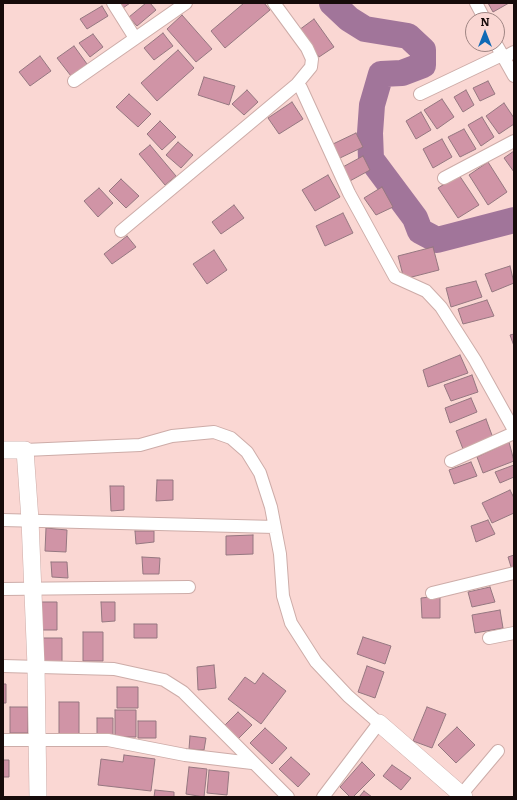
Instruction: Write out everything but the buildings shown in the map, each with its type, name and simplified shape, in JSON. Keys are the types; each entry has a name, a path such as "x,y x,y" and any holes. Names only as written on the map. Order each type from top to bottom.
{"street":[{"path":"113,3 135,38"},
{"path":"74,81 186,3"},
{"path":"121,231 297,84 311,67 312,59 307,48 274,3"},
{"path":"476,3 481,12"},
{"path":"420,94 504,52 514,76"},
{"path":"297,84 301,88 349,193 395,277 426,291 441,307 475,360 514,431 451,461"},
{"path":"444,178 514,141"},
{"path":"3,450 140,445 172,436 193,433 214,432 231,438 247,452 260,473 271,507 275,527 280,554 283,596 292,623 316,662 348,696 463,796 498,751"},
{"path":"25,450 30,520 36,666 38,797"},
{"path":"3,520 275,527"},
{"path":"432,593 514,573"},
{"path":"3,589 188,587"},
{"path":"489,638 514,633"},
{"path":"3,666 114,669 164,680 183,692 252,763 288,797"},
{"path":"323,797 379,724"},
{"path":"3,740 108,740 185,755 252,763"}],"waterway":[{"path":"332,3 349,19 365,29 408,36 423,50 423,65 402,73 381,74 372,105 370,133 371,159 415,218 420,231 437,240 514,220"}]}
